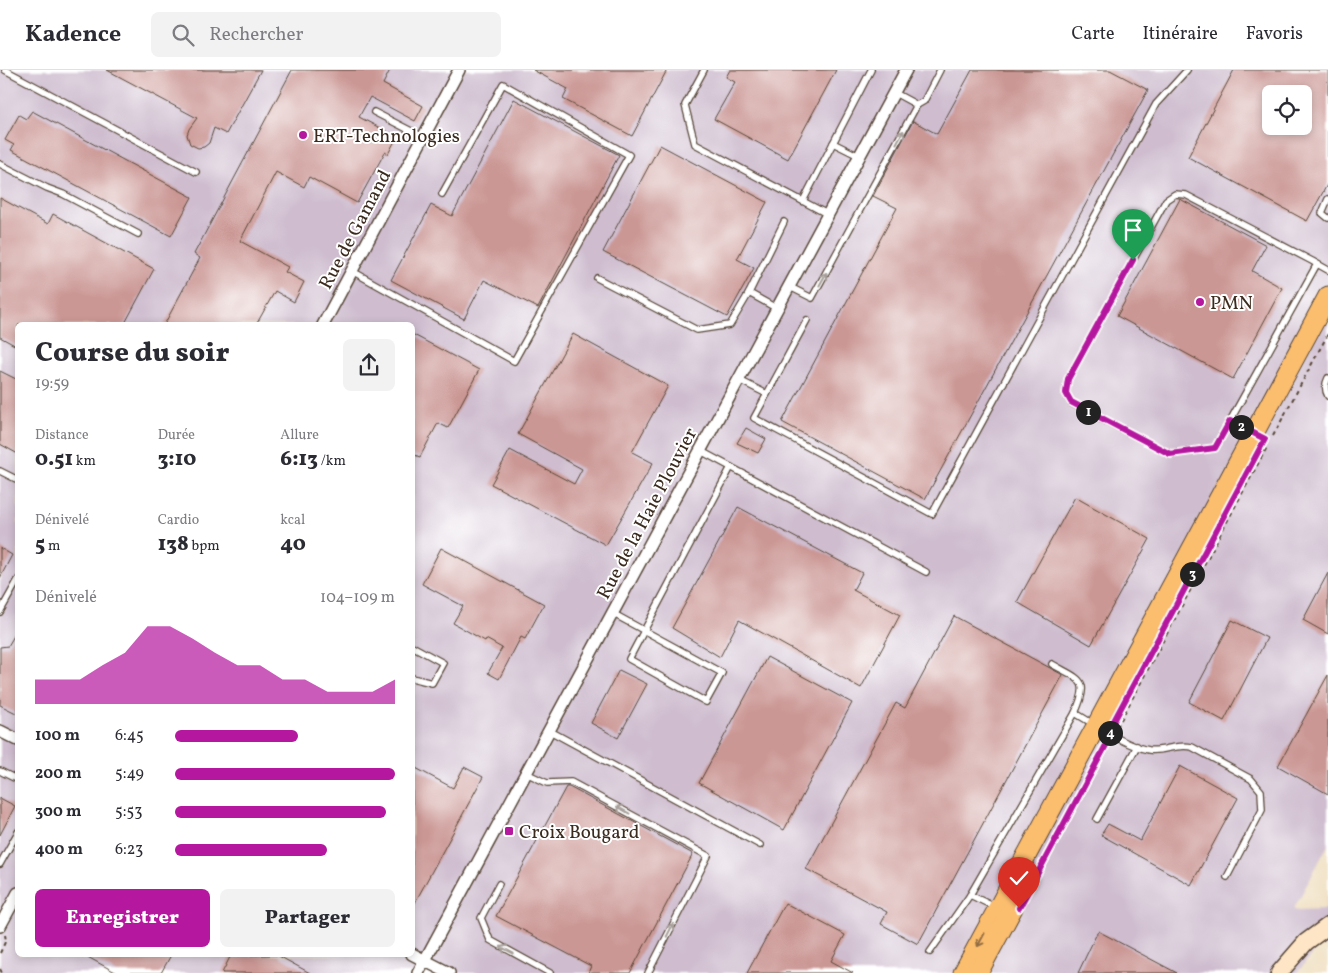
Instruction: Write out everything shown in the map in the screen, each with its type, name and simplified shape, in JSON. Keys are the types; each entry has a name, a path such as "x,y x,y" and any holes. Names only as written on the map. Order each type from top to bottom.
{"main road":[{"path":"1265,439 1328,296"},
{"path":"978,973 1010,909 1328,322"},
{"path":"963,973 1010,909"},
{"path":"1279,973 1302,946 1328,926"}],"street":[{"name":"Rue de Gamand","path":"325,322 459,70"},
{"name":"Rue de la Haie Plouvier","path":"418,973 906,70"},
{"path":"0,730 15,738"},
{"path":"0,926 15,899"},
{"path":"415,956 449,973"}],"lane":[{"path":"5,70 196,172"},
{"path":"704,70 685,105 696,144 827,214"},
{"path":"803,201 871,70"},
{"path":"788,286 812,298 918,105 924,101 940,70"},
{"path":"807,320 754,418 932,514 1156,104 1187,70"},
{"path":"352,271 514,361 629,155 503,84 442,194"},
{"path":"893,92 918,105"},
{"path":"374,112 423,137"},
{"path":"833,143 858,156"},
{"path":"0,164 63,194 138,234"},
{"path":"1317,264 1215,448 1170,454 1071,402 1066,393 1068,379 1166,200 1175,194 1186,195 1317,264 1328,270"},
{"path":"1328,199 1322,213 1328,218"},
{"path":"597,278 697,330 730,325 749,293 784,222"},
{"path":"749,293 776,308"},
{"path":"1328,378 1325,383 1325,391 1328,396"},
{"path":"738,379 767,394"},
{"path":"1230,421 1265,439"},
{"path":"700,450 926,572"},
{"path":"612,613 644,630 722,673 706,702 629,659 644,630 731,467"},
{"path":"0,471 15,478"},
{"path":"0,612 15,585"},
{"path":"415,648 443,663 432,683 415,679"},
{"path":"930,952 970,895 1075,713 1082,697 1083,687 1079,679 1052,664"},
{"path":"1075,713 1137,746 1150,750 1160,750 1183,744 1251,778 1261,791 1262,810 1227,877"},
{"path":"550,731 760,845"},
{"path":"1097,818 1137,746"},
{"path":"0,770 15,778"},
{"path":"526,773 547,783 572,782 708,856 648,973"},
{"path":"0,864 15,837"},
{"path":"499,884 480,918 490,940 550,973"},
{"path":"970,895 1010,909"}],"path":[{"path":"1010,909 1265,439 1328,334"},
{"path":"0,944 3,946 0,953"},
{"path":"0,969 2,973"}],"shaded area":[{"path":"0,70 1328,70 1328,845 1293,910 1328,909 1328,924 1311,955 1297,973 0,973"}],"building":[{"path":"107,70 261,70 226,134 214,128 209,143 204,147 198,148 190,144 187,135 197,118"},
{"path":"292,70 390,70 383,84 423,106 415,121 370,97 359,117 397,137 388,154 385,152 357,203 309,177 304,187 276,172 240,241 288,267 285,272 304,282 294,302 275,291 258,322 166,322 200,258 194,254"},
{"path":"533,70 667,70 632,136 563,99 568,89"},
{"path":"730,70 836,70 788,159 714,119 735,82 726,77"},
{"path":"972,70 1110,70 1148,90 925,499 782,422 897,208 873,196 913,121 937,134"},
{"path":"1234,70 1328,70 1328,183 1307,221 1188,157"},
{"path":"514,99 619,155 538,308 484,280 464,319 391,280 431,205 452,216"},
{"path":"32,111 192,197 171,236 11,150 14,145 5,140 19,115 26,119"},
{"path":"660,145 767,202 737,259 754,268 727,317 603,252"},
{"path":"0,198 48,224 53,214 154,269 126,322 15,322 15,345 0,337"},
{"name":"PMN","path":"1180,199 1266,245 1252,271 1282,288 1233,379 1117,316"},
{"path":"573,334 668,386 632,452 653,463 606,545 491,484 510,450 574,484 582,469 518,434"},
{"path":"415,336 479,370 448,428 438,423 420,457 415,455"},
{"path":"0,371 15,378 15,452 0,444"},
{"path":"746,428 766,439 758,453 737,443"},
{"path":"1075,497 1150,539 1091,645 1017,602"},
{"path":"738,507 862,573 853,590 900,615 861,688 739,620 720,657 672,628"},
{"path":"0,548 12,555 0,578"},
{"path":"441,548 544,604 525,639 521,637 499,679 488,673 502,648 453,623 463,606 422,584"},
{"path":"1328,573 1328,634 1303,620"},
{"path":"954,616 1063,675 918,944 881,924 887,912 806,869 896,703 905,708"},
{"path":"1232,620 1267,638 1224,721 1189,702"},
{"path":"15,634 15,712 0,705 0,647 8,646"},
{"path":"767,657 852,703 784,830 699,783"},
{"path":"619,670 647,684 618,738 591,723"},
{"path":"1328,675 1328,794 1278,766"},
{"path":"1180,766 1238,798 1191,885 1101,835 1108,824 1140,841"},
{"path":"464,767 483,777 415,902 415,768 453,788"},
{"path":"566,787 693,854 630,973 588,973 591,966 496,916"},
{"path":"0,798 15,806 0,835"},
{"path":"785,903 845,935 831,961 853,973 747,973"},
{"path":"1098,931 1177,973 1078,973"},
{"path":"88,957 170,957 161,973 117,973"},
{"path":"230,957 281,957 310,973 222,973"}],"place":[{"name":"ERT-Technologies","path":"303,135"},
{"name":"PMN","path":"1200,302"},
{"name":"Croix Bougard","path":"509,831"}],"route":[{"path":"1019,908 1112,734 1108,732 1265,439 1230,421 1215,448 1170,454 1071,402 1066,393 1068,379 1133,260"}]}
